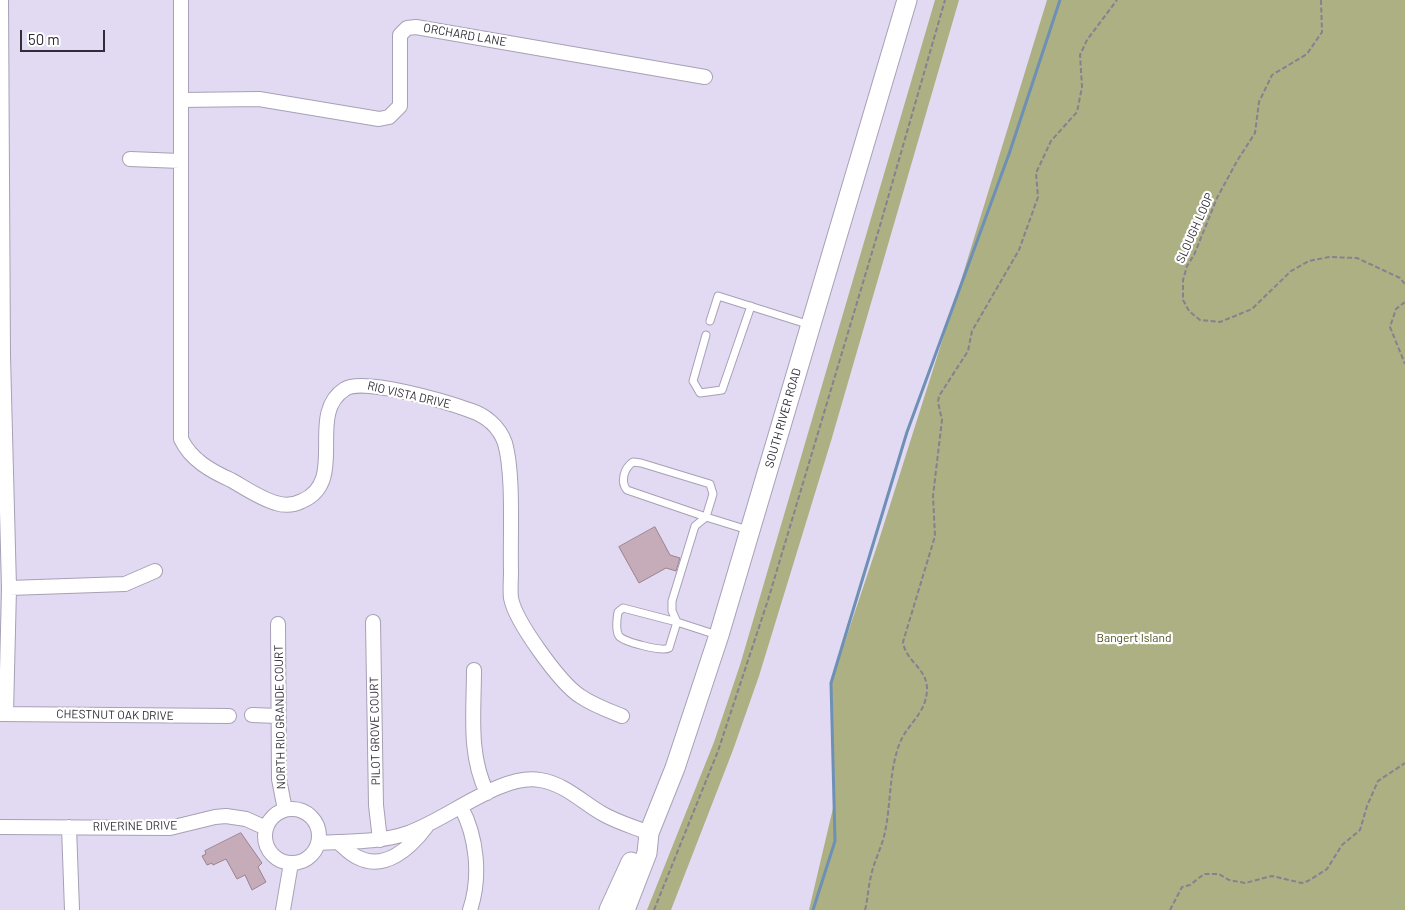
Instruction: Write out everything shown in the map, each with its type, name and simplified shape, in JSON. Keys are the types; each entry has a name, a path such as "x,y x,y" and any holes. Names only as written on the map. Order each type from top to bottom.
{"main road":[{"name":"SOUTH RIVER ROAD","path":"625,910 647,852 649,833 675,768 719,635 907,0"},
{"name":"SOUTH RIVER ROAD","path":"609,910 637,848 649,833"}],"street":[{"path":"1,0 2,356 9,588 3,713"},
{"name":"RIO VISTA DRIVE","path":"181,0 181,439 187,452 204,465 267,499 276,503 294,505 310,498 321,485 326,467 326,425 336,395 346,387 364,384 422,396 486,416 504,441 509,464 511,599 520,623 535,646 578,695 622,716"},
{"name":"ORCHARD LANE","path":"182,100 259,99 379,119 389,116 400,106 400,35 407,28 416,26 705,77"},
{"path":"130,159 180,161"},
{"path":"9,588 125,584 155,571"},
{"name":"PILOT GROVE COURT","path":"373,622 376,798 380,840"},
{"name":"NORTH RIO GRANDE COURT","path":"278,624 279,779 285,810"},
{"path":"474,670 474,755 478,772 487,793"},
{"name":"CHESTNUT OAK DRIVE","path":"3,713 229,716"},
{"path":"252,715 278,716"},
{"path":"318,842 380,840 407,833 428,825 487,793 509,783 525,779 543,780 560,785 604,814 649,833"},
{"path":"461,807 468,821 474,842 475,887 470,910"},
{"path":"285,810 299,810 310,817 318,829 318,842 307,857 291,863 280,860 268,848 265,838 266,828 272,818 285,810"},
{"name":"RIVERINE DRIVE","path":"0,827 170,828 209,818 226,816 246,819 266,828"},
{"path":"338,842 362,859 382,860 397,856 408,848 428,825"},
{"path":"69,828 72,910"},
{"path":"283,910 291,863"}],"lane":[{"path":"710,321 718,296 810,325"},
{"path":"706,335 693,381 695,389 700,393 722,390 751,306"},
{"path":"719,635 677,622 623,608 618,612 617,632 624,639 664,650 670,645 677,622 672,611 672,601 695,526 706,517 713,490 707,482 642,462 633,462 627,466 623,480 626,490 706,517 751,531"}],"path":[{"path":"654,910 718,751 768,600 945,0"},
{"path":"865,910 870,877 886,832 889,799 899,744 908,727 924,707 926,700 926,678 920,667 907,656 903,642 935,536 933,496 942,420 938,396 968,351 972,331 1019,250 1038,197 1036,173 1051,141 1077,112 1082,87 1080,55 1087,40 1117,0"},
{"name":"SLOUGH LOOP","path":"1321,0 1322,32 1307,54 1272,75 1259,102 1255,133 1218,198 1194,255 1187,266 1183,280 1183,300 1189,311 1200,320 1220,322 1252,309 1291,271 1309,261 1329,257 1357,258 1393,274 1405,284"},
{"path":"1405,302 1396,310 1390,327 1405,364"},
{"path":"1170,910 1182,887 1190,885 1204,874 1218,874 1229,880 1245,883 1272,876 1302,883 1318,876 1332,862 1342,845 1360,830 1366,806 1378,781 1389,776 1405,763"}],"green space":[{"path":"935,0 959,0 831,441 759,676 733,750 671,910 647,910 714,742 740,665"},
{"name":"Bangert Island","path":"1047,0 1405,0 1405,910 809,910 834,804 831,683 878,543 956,297"}],"building":[{"path":"655,527 670,555 680,558 676,571 666,568 639,583 619,547"},
{"path":"241,833 262,863 258,867 266,882 252,890 245,875 237,879 226,859 213,865 212,863 207,865 202,856 206,854 205,851"}],"waterway":[{"path":"813,910 835,841 831,683 907,432 1009,154 1060,0"}]}
